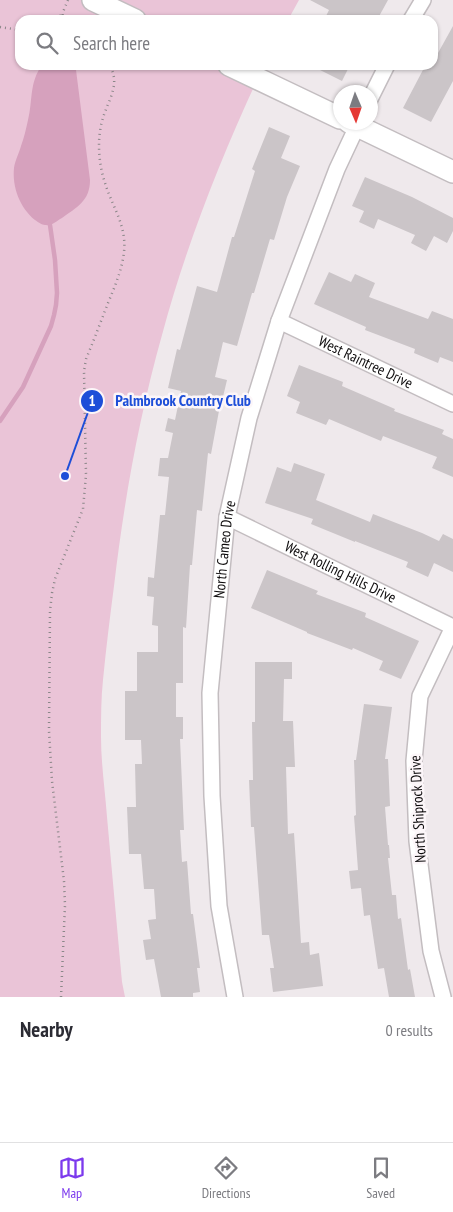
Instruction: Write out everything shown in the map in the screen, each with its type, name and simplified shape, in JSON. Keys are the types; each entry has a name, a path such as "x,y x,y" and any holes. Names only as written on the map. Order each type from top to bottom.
{"street":[{"path":"93,0 124,15"},
{"path":"414,15 423,0"},
{"path":"240,70 333,114"},
{"path":"377,85 384,70"},
{"name":"North Cameo Drive","path":"235,997 219,906 212,796 210,693 227,517 249,418 279,321 337,169 349,130"},
{"path":"367,130 453,172"},
{"name":"West Raintree Drive","path":"279,321 453,404"},
{"name":"West Rolling Hills Drive","path":"227,517 453,627"},
{"name":"North Shiprock Drive","path":"443,997 431,951 417,841 414,761 420,696 453,627"}],"path":[{"path":"61,15 68,0"},
{"path":"0,27 15,29"},
{"path":"61,997 65,905 64,881 52,781 49,731 50,611 55,579 83,509 86,475 84,371 86,359 118,277 124,250 124,235 120,219 105,183 100,152 100,129 114,90 115,79 112,70"}],"shaded area":[{"path":"0,0 299,0 291,15 15,15 15,70 262,70 234,131 207,198 172,300 146,397 122,522 104,668 101,701 101,737 102,767 125,997 0,997"},
{"path":"39,70 76,70 90,180 88,193 82,203 62,218 48,225 35,220 25,209 18,197 14,182 15,165 30,113 33,85"}],"building":[{"path":"310,0 388,0 380,15 326,15 329,10"},
{"path":"453,26 453,81 431,122 403,108 423,70 438,70 438,53"},
{"path":"320,70 348,70 342,81"},
{"path":"269,127 290,136 281,158 300,166 287,197 274,240 270,239 237,346 223,342 215,377 227,380 221,400 211,454 208,453 202,511 197,510 192,565 190,565 186,628 183,627 183,683 176,683 176,717 183,717 183,739 180,739 184,830 180,830 182,862 187,861 191,914 193,914 200,968 197,968 200,992 193,993 193,997 161,997 154,959 146,960 143,940 151,939 148,920 156,919 154,889 144,889 141,854 129,854 127,807 136,807 135,764 142,764 141,740 125,740 125,691 137,691 137,652 158,652 158,626 152,625 154,597 147,596 148,577 154,578 160,515 165,515 169,477 158,476 160,458 168,458 173,433 165,431 168,418 175,420 181,391 168,388 177,349 180,350 197,286 217,292 232,237 234,237 255,171 252,169"},
{"path":"365,177 412,197 453,218 453,231 447,243 434,236 426,251 411,243 415,235 378,219 374,229 359,222 364,211 352,206"},
{"path":"329,272 351,282 355,274 375,283 369,297 428,319 432,311 453,319 453,362 440,357 438,363 414,353 415,349 365,330 366,327 314,304"},
{"path":"299,365 343,382 342,386 395,409 394,411 444,430 442,434 453,439 453,477 432,468 437,457 383,436 381,441 329,419 326,425 296,413 300,402 287,396"},
{"path":"294,463 325,474 316,500 370,522 373,514 439,541 443,534 453,539 453,572 434,563 428,577 406,567 408,562 311,524 313,519 265,503 277,467 291,472"},
{"path":"267,570 318,591 316,594 366,613 365,617 419,641 401,679 379,670 383,661 353,648 352,650 307,633 251,608"},
{"path":"255,662 292,662 292,679 284,679 283,721 293,721 295,767 286,767 288,834 294,833 301,943 309,942 310,955 319,953 323,986 273,992 270,968 274,968 269,935 262,935 254,827 251,827 249,780 253,780 252,722 255,722"},
{"path":"364,704 392,707 385,759 388,759 390,806 385,807 390,858 388,858 392,895 396,895 398,919 401,918 408,970 410,969 415,997 389,997 384,968 378,969 370,915 364,916 361,888 351,889 349,871 358,870 354,816 356,815 354,760 356,760"}],"waterway":[{"path":"0,421 23,387 51,326 54,315 57,293 50,225"}],"place":[{"name":"Palmbrook Country Club","path":"65,476"}]}
